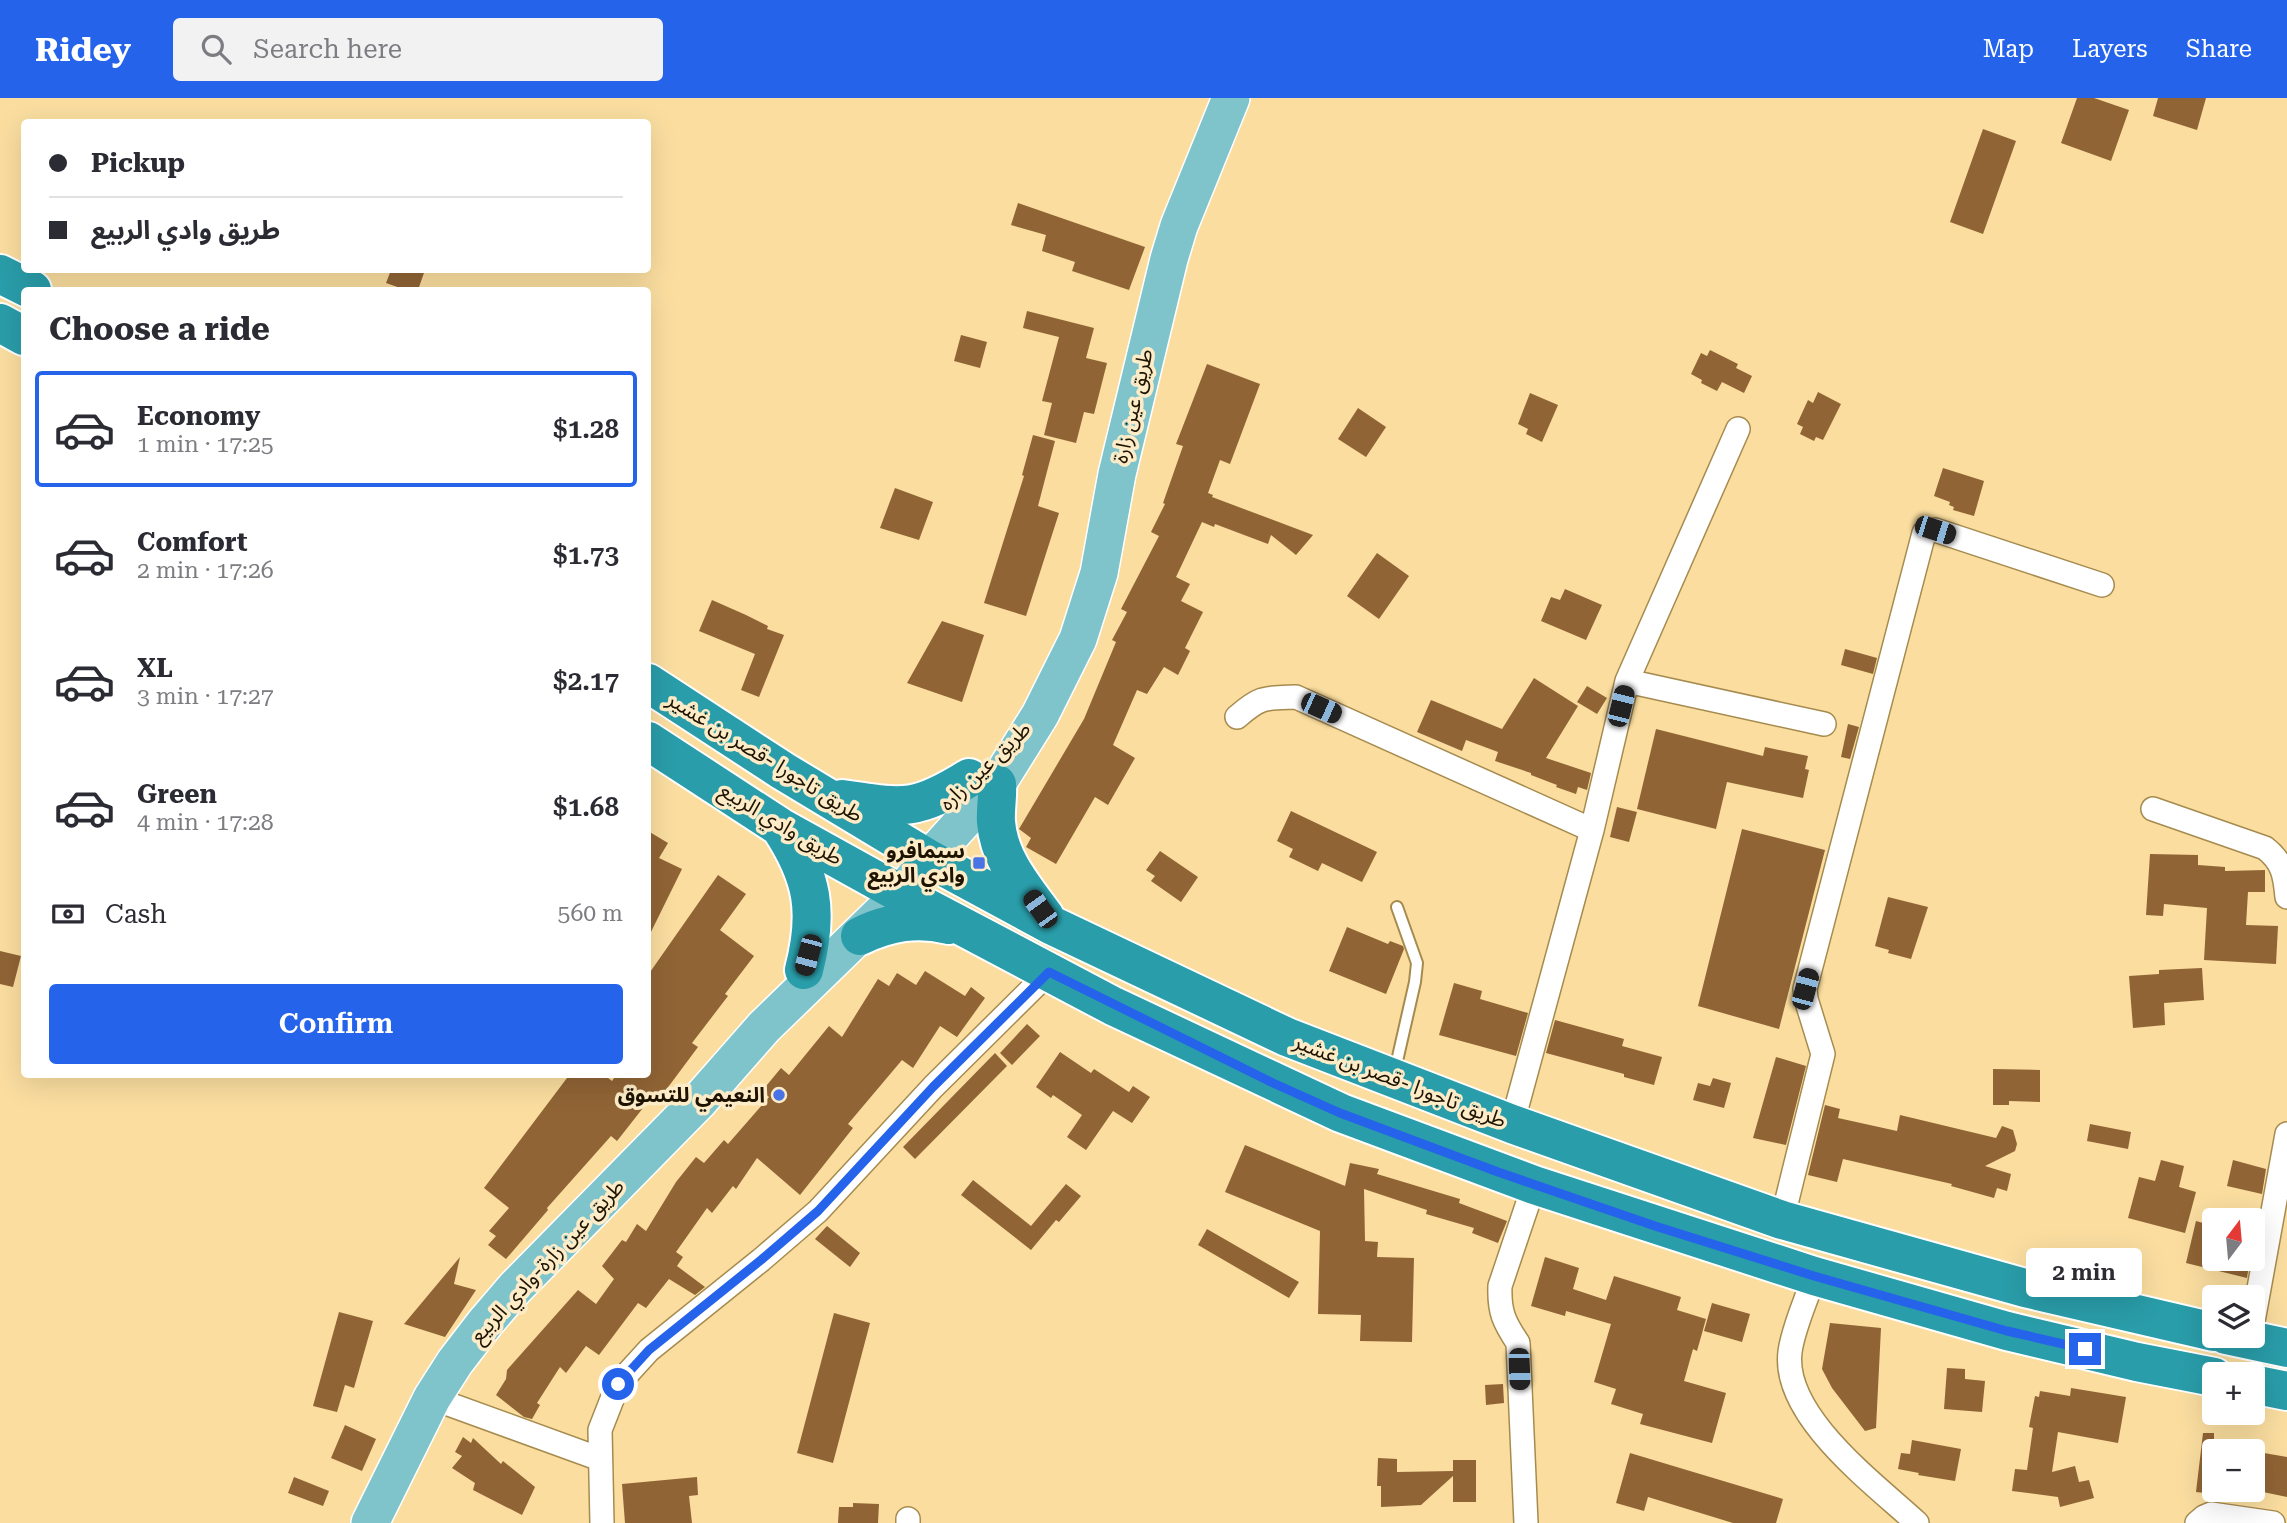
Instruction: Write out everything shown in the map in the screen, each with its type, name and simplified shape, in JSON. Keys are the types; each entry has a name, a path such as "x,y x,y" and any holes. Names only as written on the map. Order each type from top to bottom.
{"highway":[{"path":"0,274 26,287"},
{"path":"0,323 21,335"},
{"name":"طريق تاجورا -قصر بن غشير","path":"651,685 918,853 1051,925 1287,1037 1512,1124 1782,1220 2025,1288 2202,1326"},
{"name":"طريق وادي الربيع","path":"651,743 780,827 890,888 1049,972 1340,1113 1534,1185 1814,1276 2007,1331 2202,1375"},
{"path":"826,797 899,806 916,805 983,781 1006,861 1051,925"},
{"path":"780,827 797,852 808,881 813,910 811,941 804,970"},
{"path":"860,936 884,926 910,921 927,921 971,931"},
{"name":"طريق تاجورا -قصر بن غشير","path":"2265,1342 2287,1348"},
{"path":"2265,1387 2287,1391"}],"main road":[{"name":"طريق عين زارة","path":"1040,715 1083,626 1099,573 1117,474 1169,259 1179,226 1231,98"},
{"name":"طريق عين زاره","path":"764,1027 860,936 890,888 918,853 1040,715"},
{"path":"764,1027 774,1009 804,970 890,888"},
{"name":"طريق عين زارة-وادي الربيع","path":"370,1523 432,1398 470,1342 515,1288 699,1101 764,1027"}],"street":[{"path":"1512,1124 1592,830 1628,681 1738,429"},
{"path":"1782,1220 1823,1054 1805,989 1924,533 1935,530 2102,585"},
{"path":"1628,681 1824,724"},
{"path":"1237,717 1255,701 1296,697 1592,830"},
{"path":"2153,809 2265,848 2277,857 2284,872 2287,897"},
{"path":"602,1523 600,1430 618,1384 649,1350 818,1211 933,1087 1049,972"},
{"path":"2250,1285 2287,1134"},
{"path":"1526,1523 1518,1343 1503,1321 1500,1286 1534,1185"},
{"path":"1814,1276 1790,1351 1790,1367 1799,1401 1834,1446 1917,1523"},
{"path":"432,1398 600,1459"},
{"path":"2197,1523 2211,1514 2273,1523"}],"lane":[{"path":"1393,1080 1417,963 1397,906"}],"building":[{"path":"2077,98 2094,98 2129,110 2111,161 2061,143"},
{"path":"2158,98 2206,98 2197,130 2153,116"},
{"path":"1983,129 2016,141 1983,234 1950,222"},
{"path":"1018,203 1145,247 1129,290 1072,271 1075,262 1042,251 1046,235 1011,225"},
{"path":"390,273 424,273 419,287 397,287 386,283"},
{"path":"1027,311 1094,328 1086,358 1107,363 1094,414 1084,412 1076,443 1044,435 1052,403 1042,401 1059,337 1023,328"},
{"path":"961,335 987,342 980,368 954,361"},
{"path":"1710,350 1738,364 1736,368 1752,376 1744,393 1722,382 1717,391 1691,374 1701,353 1707,356"},
{"path":"1207,364 1260,384 1230,464 1220,460 1208,493 1213,495 1212,497 1313,535 1296,555 1271,535 1268,544 1215,524 1214,527 1202,522 1176,577 1190,584 1181,601 1203,612 1185,648 1190,651 1178,675 1164,667 1147,694 1137,690 1113,745 1135,758 1108,805 1095,797 1056,864 1026,847 1031,838 1019,829 1084,719 1116,642 1112,640 1127,612 1121,609 1159,536 1151,532 1165,504 1163,503 1183,446 1176,444"},
{"path":"1818,392 1841,404 1823,440 1816,437 1814,441 1800,434 1803,427 1797,424 1808,400 1813,403"},
{"path":"1530,393 1558,405 1542,442 1526,434 1528,429 1518,424"},
{"path":"1358,408 1386,427 1366,457 1338,439"},
{"path":"1033,435 1055,441 1038,506 1059,513 1026,616 984,603 1024,476 1022,475"},
{"path":"1943,468 1984,481 1974,516 1953,510 1950,502 1934,496"},
{"path":"895,488 933,502 919,540 880,528"},
{"path":"1377,553 1409,576 1379,619 1347,596"},
{"path":"1565,589 1602,605 1586,640 1541,621 1551,597 1560,600"},
{"path":"712,600 784,635 759,697 741,690 755,654 699,631"},
{"path":"942,621 984,635 962,702 907,683"},
{"path":"1845,649 1877,658 1873,674 1841,665"},
{"path":"1534,678 1578,706 1546,758 1591,773 1587,790 1578,787 1576,794 1556,787 1557,785 1531,773 1495,761 1498,752 1466,740 1462,751 1417,732 1431,700 1502,729"},
{"path":"1587,686 1607,698 1597,714 1577,702"},
{"path":"1848,724 1859,727 1850,759 1841,757"},
{"path":"1656,729 1763,756 1765,747 1808,756 1805,769 1809,770 1803,798 1727,782 1716,829 1637,809"},
{"path":"1617,807 1637,812 1629,842 1610,837"},
{"path":"1291,811 1377,852 1362,882 1322,863 1318,871 1289,857 1293,849 1277,841"},
{"path":"1742,829 1825,850 1779,1029 1698,1006"},
{"path":"651,833 668,843 659,858 682,869 651,932"},
{"path":"1160,851 1198,877 1181,902 1151,881 1155,876 1146,870"},
{"path":"2150,854 2198,855 2198,865 2225,867 2225,871 2265,870 2265,892 2248,892 2246,925 2278,926 2276,964 2204,960 2207,908 2164,904 2163,916 2146,915"},
{"path":"718,875 746,894 720,930 754,956 692,1043 698,1047 660,1098 654,1094 617,1141 611,1136 506,1259 488,1245 496,1236 489,1231 509,1208 484,1188 567,1078 608,1078 612,1081 614,1078 651,1078 651,971"},
{"path":"1888,897 1928,907 1911,959 1888,953 1889,950 1875,946"},
{"path":"1347,927 1388,944 1390,941 1403,946 1386,994 1329,971"},
{"path":"0,951 21,956 13,987 0,984"},
{"path":"2202,968 2204,1000 2164,1003 2165,1025 2133,1028 2129,976 2159,974 2159,970"},
{"path":"925,971 965,996 971,987 985,998 957,1037 940,1026 913,1068 902,1060 848,1124 853,1128 800,1195 757,1158 736,1189 733,1186 712,1213 707,1208 676,1252 683,1257 677,1266 705,1287 695,1295 669,1279 646,1308 638,1303 599,1355 586,1346 566,1373 560,1367 537,1403 540,1405 532,1419 524,1417 496,1395 506,1379 507,1370 578,1290 596,1304 614,1279 602,1266 622,1240 626,1242 637,1224 646,1231 676,1182 696,1157 704,1163 724,1140 728,1144 769,1097 762,1091 781,1068 789,1075 829,1026 842,1037 878,979 889,986 897,973 916,985"},
{"path":"1454,983 1482,991 1480,999 1528,1013 1516,1056 1439,1035"},
{"path":"1555,1020 1624,1039 1622,1046 1662,1057 1654,1085 1546,1053"},
{"path":"1027,1024 1040,1036 1012,1065 1000,1053"},
{"path":"1060,1052 1091,1073 1094,1069 1129,1092 1133,1086 1150,1097 1132,1123 1113,1111 1086,1150 1067,1137 1082,1115 1036,1087"},
{"path":"995,1053 1007,1066 915,1159 903,1147"},
{"path":"1776,1057 1806,1066 1786,1145 1753,1138"},
{"path":"1993,1069 2040,1070 2040,1102 2009,1101 2009,1105 1993,1105"},
{"path":"1713,1078 1731,1083 1724,1108 1693,1100 1698,1083 1710,1086"},
{"path":"1825,1105 1840,1109 1838,1118 1897,1131 1900,1115 1996,1138 2002,1126 2013,1130 2017,1144 2015,1151 1985,1166 2011,1174 2007,1191 1997,1188 1994,1198 1951,1186 1952,1184 1843,1159 1837,1182 1808,1175"},
{"path":"2090,1124 2131,1132 2128,1149 2087,1141"},
{"path":"1245,1145 1345,1186 1350,1163 1379,1169 1377,1174 1460,1199 1459,1203 1507,1221 1498,1243 1472,1233 1474,1228 1426,1214 1427,1210 1364,1189 1365,1241 1378,1242 1377,1257 1414,1258 1412,1342 1360,1341 1361,1315 1318,1314 1320,1231 1225,1192"},
{"path":"2161,1160 2184,1166 2179,1187 2196,1192 2185,1233 2128,1218 2139,1177 2155,1181"},
{"path":"2233,1160 2266,1169 2262,1194 2227,1186"},
{"path":"973,1180 1031,1226 1066,1184 1081,1196 1031,1250 961,1195"},
{"path":"2196,1221 2202,1223 2202,1267 2186,1263"},
{"path":"827,1226 860,1253 850,1267 815,1239"},
{"path":"1207,1229 1299,1282 1289,1298 1198,1245"},
{"path":"460,1257 454,1284 476,1290 445,1337 404,1324"},
{"path":"1545,1257 1579,1268 1573,1289 1606,1300 1614,1276 1681,1297 1677,1310 1706,1319 1697,1351 1693,1349 1684,1381 1726,1393 1712,1443 1640,1424 1643,1414 1611,1404 1616,1389 1594,1382 1611,1324 1566,1311 1565,1316 1531,1306"},
{"path":"2219,1271 2248,1271 2247,1278"},
{"path":"1712,1303 1750,1314 1742,1342 1704,1331"},
{"path":"339,1312 373,1321 354,1388 345,1385 337,1412 313,1406"},
{"path":"834,1313 870,1323 833,1463 797,1453"},
{"path":"1830,1323 1881,1328 1876,1428 1865,1431 1832,1388 1822,1369"},
{"path":"1947,1368 1965,1369 1965,1379 1985,1381 1982,1412 1944,1409"},
{"path":"1503,1384 1504,1403 1486,1405 1485,1385"},
{"path":"2071,1388 2126,1397 2118,1443 2058,1432 2052,1472 2075,1466 2079,1482 2089,1480 2094,1498 2060,1507 2058,1497 2012,1491 2015,1469 2027,1470 2033,1428 2029,1427 2035,1396 2039,1397 2040,1391 2070,1396"},
{"path":"345,1425 376,1439 362,1471 331,1458"},
{"path":"2203,1433 2214,1433 2214,1439 2202,1439"},
{"path":"463,1437 471,1443 473,1438 501,1464 503,1461 535,1487 522,1515 473,1490 475,1483 452,1468 462,1456 455,1452"},
{"path":"1912,1440 1961,1449 1955,1481 1898,1469 1901,1453 1910,1454"},
{"path":"2202,1441 2202,1493 2196,1492"},
{"path":"1630,1453 1783,1499 1776,1523 1733,1523 1648,1497 1644,1511 1616,1503"},
{"path":"2265,1453 2287,1457 2287,1497 2265,1492"},
{"path":"1378,1458 1397,1459 1397,1472 1453,1471 1453,1460 1476,1460 1476,1502 1453,1502 1453,1476 1421,1505 1381,1507 1381,1486 1377,1486"},
{"path":"294,1477 329,1491 323,1506 288,1493"},
{"path":"697,1477 698,1495 689,1496 692,1523 625,1523 622,1484"},
{"path":"853,1503 879,1504 878,1523 838,1523 839,1507 853,1507"}],"place":[{"name":"سيمافرو وادي الربيع","path":"979,863"},
{"name":"النعيمي للتسوق","path":"779,1095"}],"route":[{"path":"618,1384 649,1350 818,1211 933,1087 1049,972 1113,1006 1340,1113 1498,1172 1655,1226 1814,1276 2007,1331 2085,1349"}]}
